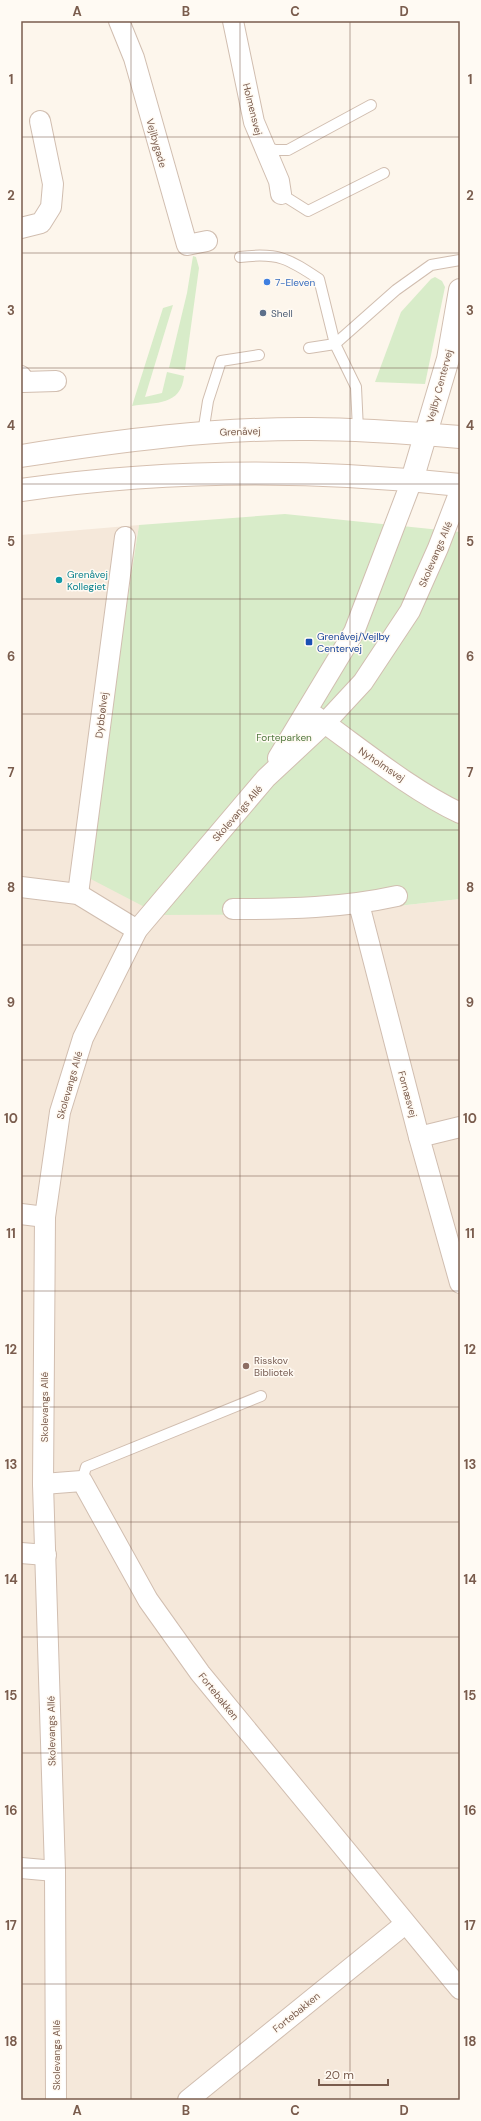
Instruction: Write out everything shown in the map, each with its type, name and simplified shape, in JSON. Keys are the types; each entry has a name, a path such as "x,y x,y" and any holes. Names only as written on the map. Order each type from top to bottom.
{"main road":[{"name":"Vejlby Centervej","path":"412,480 448,359 460,290"},
{"name":"Grenåvej","path":"21,456 203,434 310,429 358,430 460,437"},
{"path":"21,490 124,478 209,474 345,475 460,485"}],"street":[{"name":"Vejlbygade","path":"119,21 134,58 187,246 207,241"},
{"name":"Holmensvej","path":"233,21 254,122 279,181 281,194"},
{"path":"21,228 41,222 51,207 53,184 40,121"},
{"path":"21,376 23,382 56,381"},
{"name":"Skolevangs Allé","path":"266,778 354,632 412,480"},
{"name":"Skolevangs Allé","path":"56,2100 55,1871 43,1484 45,1217 60,1112 83,1038 137,930 266,778 325,723 363,682 410,611 438,548 460,491"},
{"name":"Dybbølvej","path":"78,894 125,537"},
{"name":"Nyholmsvej","path":"307,710 440,802 460,813"},
{"path":"21,887 78,894 137,930"},
{"path":"233,909 294,909 359,904 397,896"},
{"name":"Fornæsvej","path":"359,904 419,1137 460,1283"},
{"path":"419,1137 460,1127"},
{"path":"21,1214 45,1217"},
{"path":"43,1484 82,1481"},
{"name":"Fortebakken","path":"82,1481 148,1600 196,1667 460,1990"},
{"path":"21,1553 46,1555"},
{"path":"21,1868 55,1871"},
{"name":"Fortebakken","path":"188,2100 405,1924"}],"lane":[{"path":"264,147 276,150 288,150 371,105"},
{"path":"281,194 308,211 384,173"},
{"path":"240,257 258,255 277,256 292,261 319,279 335,344 356,387 358,430"},
{"path":"309,348 335,344 396,290 431,265 460,260"},
{"path":"203,434 208,401 221,361 260,355"},
{"path":"82,1481 86,1466 261,1396"}],"shaded area":[{"path":"139,525 85,876 327,914 460,899 460,2100 21,2100 21,535"}],"green space":[{"path":"193,256 196,257 199,268 185,370 169,368 187,293"},
{"path":"435,277 442,281 445,287 425,384 375,382 401,312 431,279"},
{"path":"173,305 145,397 162,393 167,372 184,376 182,386 173,398 166,401 132,406 163,308"},
{"name":"Forteparken","path":"285,514 460,532 460,899 327,914 160,915 85,876 139,525"}],"place":[{"name":"7-Eleven","path":"267,282"},
{"name":"Shell","path":"263,313"},
{"name":"Grenåvej Kollegiet","path":"59,580"},
{"name":"Grenåvej/Vejlby Centervej","path":"309,642"},
{"name":"Risskov Bibliotek","path":"246,1366"}]}
